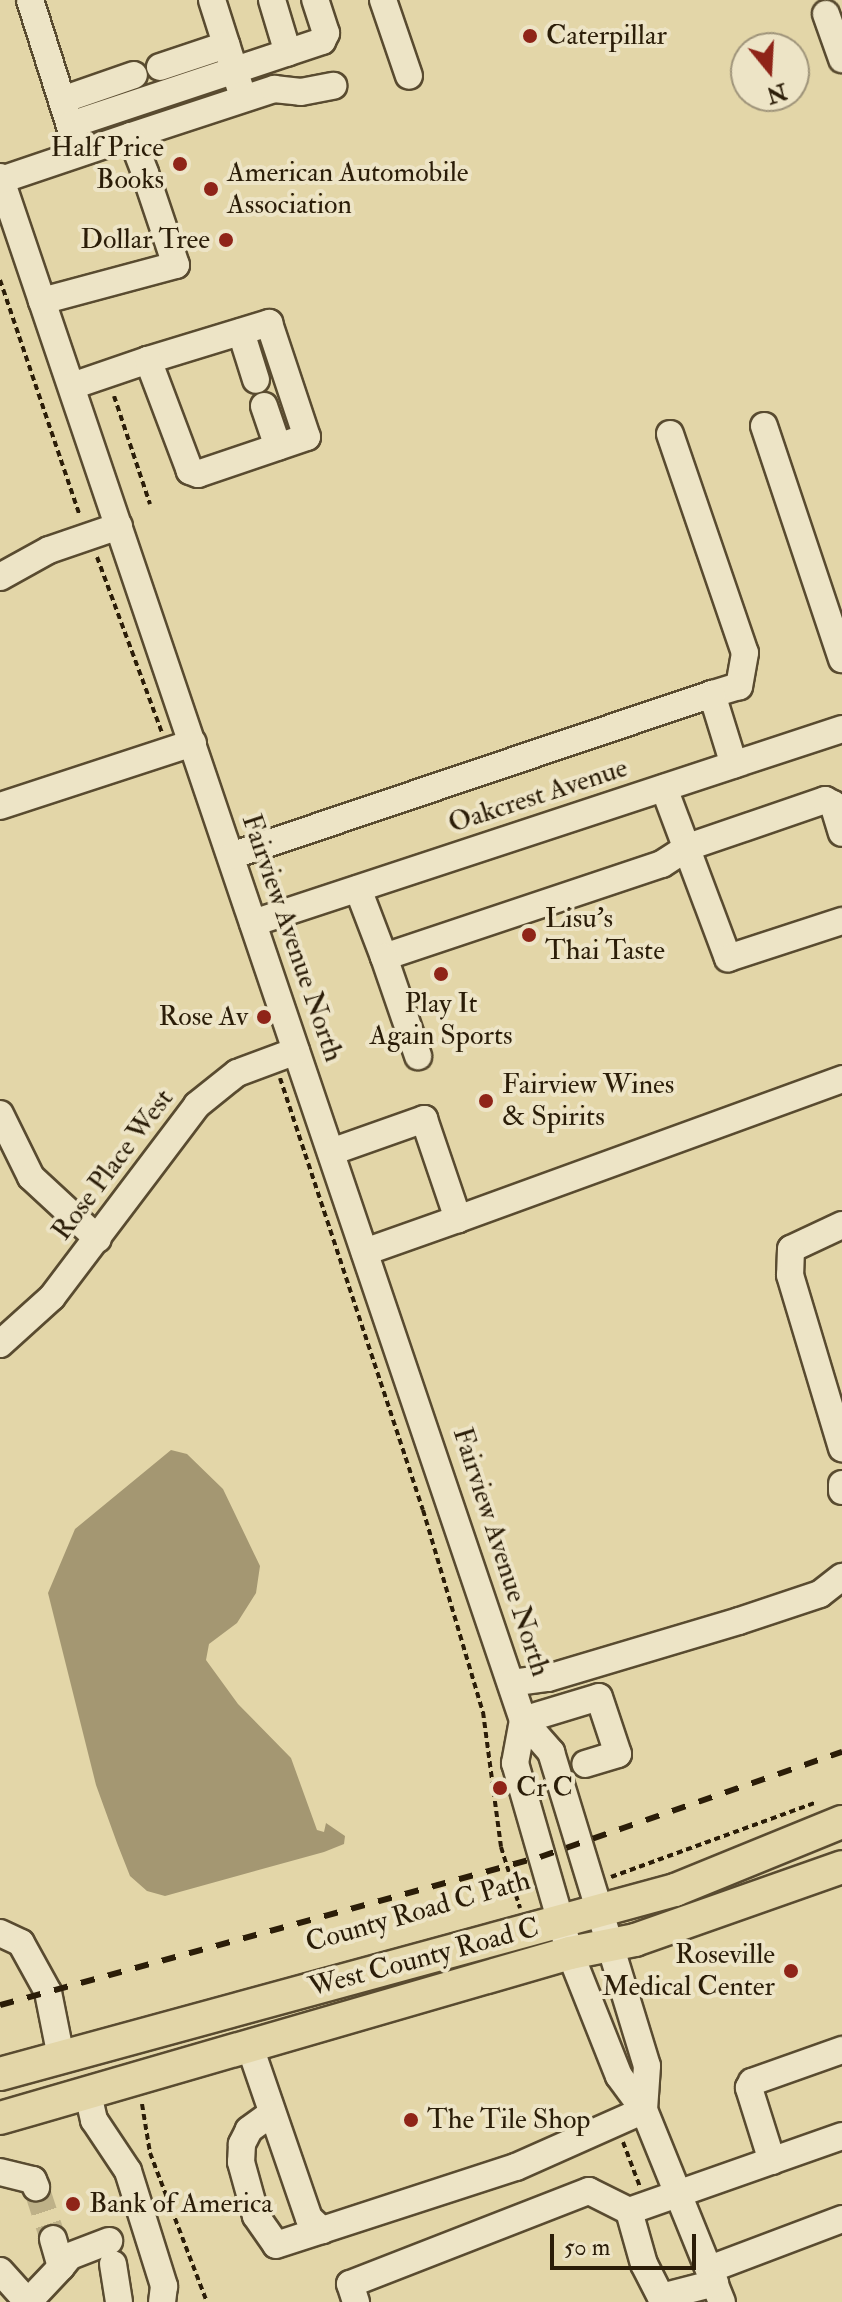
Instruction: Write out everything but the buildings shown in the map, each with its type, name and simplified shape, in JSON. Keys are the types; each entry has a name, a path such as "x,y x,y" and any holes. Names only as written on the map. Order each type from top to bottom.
{"main road":[{"name":"West County Road C","path":"0,2074 533,1911 597,1896 675,1890 835,1810"},
{"name":"West County Road C","path":"0,2118 570,1953 674,1927 842,1867"}],"street":[{"path":"30,0 78,155"},
{"path":"212,0 243,99"},
{"path":"272,0 288,53"},
{"path":"70,125 325,38 315,0"},
{"path":"383,0 409,76"},
{"path":"830,8 842,59"},
{"path":"160,67 226,45"},
{"path":"62,100 134,75"},
{"path":"1,178 274,89 301,92 333,86"},
{"path":"42,301 176,265 131,136"},
{"name":"Fairview Avenue North","path":"1,178 119,526 181,747 231,856 253,923 286,1054 331,1152 523,1720 551,1752 647,2066 644,2110"},
{"path":"72,386 148,360 269,323 307,437 198,474 190,471 148,360"},
{"path":"241,332 256,380"},
{"path":"264,406 278,447"},
{"path":"764,426 842,659"},
{"path":"231,856 739,686 745,653 670,434"},
{"path":"0,577 49,550 119,526"},
{"path":"712,694 734,765"},
{"name":"Oakcrest Avenue","path":"253,923 842,729"},
{"path":"0,806 181,747"},
{"path":"664,788 688,847 721,951 728,958 842,921"},
{"path":"384,957 662,864 688,847 825,800 833,804 842,833"},
{"path":"358,889 418,1056"},
{"name":"Rose Place West","path":"0,1344 52,1297 197,1105 237,1073 286,1054"},
{"path":"365,1252 842,1079"},
{"path":"0,1114 31,1177 98,1239"},
{"path":"331,1152 424,1119 458,1219"},
{"path":"842,1225 791,1249 790,1275 842,1448"},
{"path":"842,1484 842,1491"},
{"path":"511,1683 548,1678 739,1621 820,1594 842,1577"},
{"path":"523,1720 599,1697 618,1754 586,1764"},
{"name":"Fairview Avenue North","path":"523,1720 515,1763 533,1911 570,1953 619,2076 644,2110 716,2285"},
{"path":"0,1933 21,1943 48,1992 61,2057"},
{"path":"249,2044 309,2218 322,2230"},
{"path":"772,2161 749,2088 752,2082 842,2050"},
{"path":"88,2094 94,2120 128,2171 164,2286 162,2302"},
{"path":"272,2113 249,2130 242,2144 241,2162 256,2216 276,2245 516,2167 644,2110"},
{"path":"356,2302 350,2284 551,2202 589,2191 629,2211 680,2196 842,2136"},
{"path":"0,2172 33,2180 36,2187"},
{"path":"629,2211 644,2264 661,2297 716,2285 842,2219"},
{"path":"53,2239 61,2267"},
{"path":"0,2271 28,2302 70,2256 111,2252 119,2302"}],"path":[{"path":"0,280 89,537 181,747"},
{"path":"106,374 150,504"},
{"path":"286,1054 281,1088 423,1510 483,1712 501,1847 533,1911"},
{"path":"597,1896 835,1810"},
{"path":"142,2104 150,2153 207,2302"}],"shaded area":[{"path":"171,1450 187,1454 223,1489 260,1566 256,1593 237,1623 209,1644 206,1660 238,1704 291,1758 317,1830 324,1832 326,1823 345,1836 344,1844 324,1852 165,1896 147,1891 130,1876 117,1843 96,1785 48,1593 75,1529"}],"tunnel":[{"path":"36,2187 53,2239"}],"railway":[{"path":"0,2005 540,1857 842,1752"}],"place":[{"name":"Caterpillar","path":"530,36"},
{"name":"Half Price Books","path":"180,164"},
{"name":"American Automobile Association","path":"211,189"},
{"name":"Dollar Tree","path":"226,240"},
{"name":"Lisu's Thai Taste","path":"529,935"},
{"name":"Play It Again Sports","path":"441,974"},
{"name":"Rose Av","path":"264,1017"},
{"name":"Fairview Wines & Spirits","path":"486,1101"},
{"name":"Cr C","path":"500,1788"},
{"name":"Roseville Medical Center","path":"791,1971"},
{"name":"The Tile Shop","path":"411,2120"},
{"name":"Bank of America","path":"73,2204"}]}
